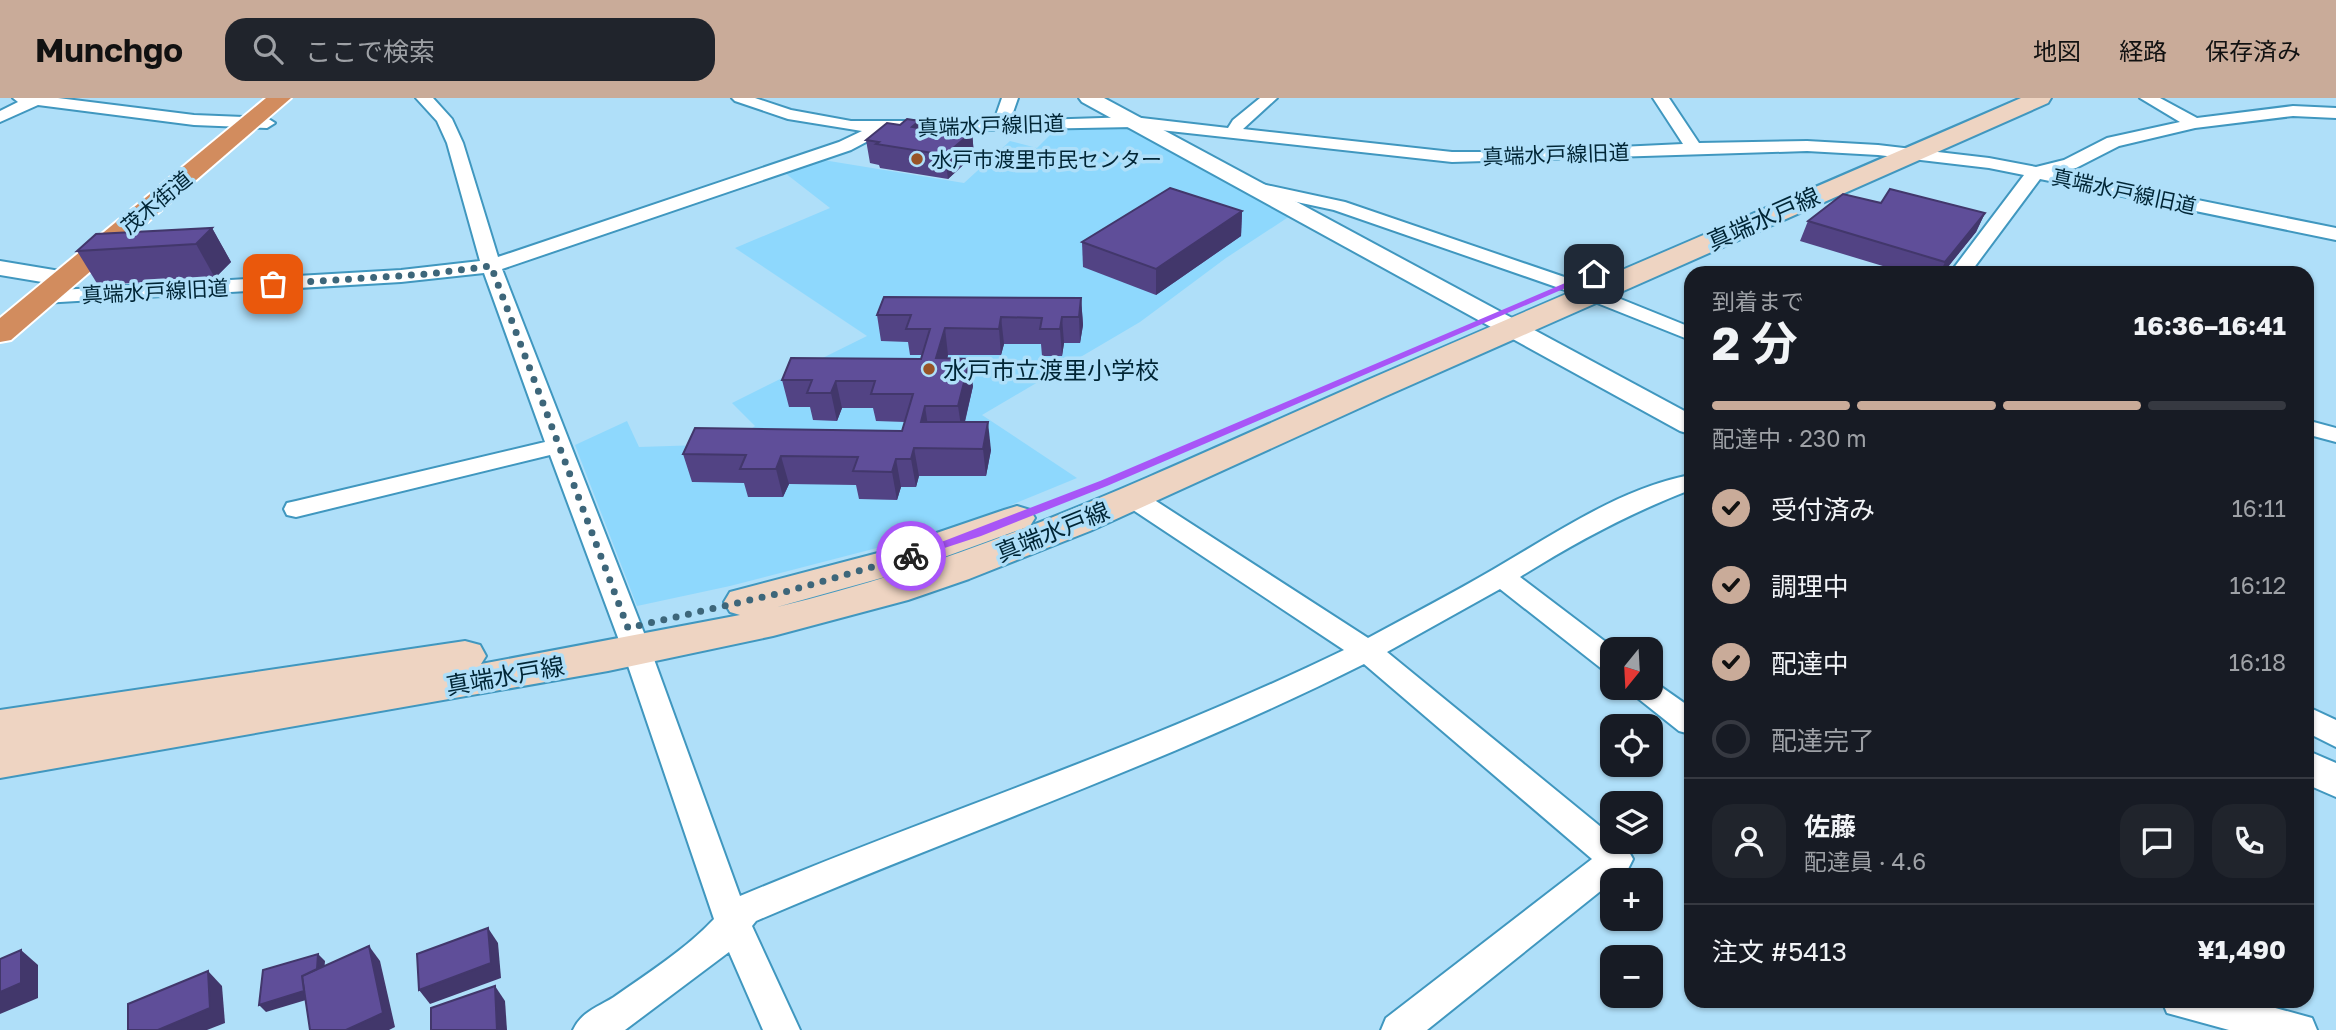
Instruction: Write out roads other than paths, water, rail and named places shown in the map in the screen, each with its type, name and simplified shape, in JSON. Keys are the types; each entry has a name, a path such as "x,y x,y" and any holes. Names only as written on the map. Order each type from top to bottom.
{"highway":[{"name":"茂木街道","path":"0,333 259,123 280,98"}],"main road":[{"name":"真端水戸線","path":"1580,289 1878,150 1997,98"},
{"name":"真端水戸線","path":"0,760 476,681 633,639 889,563 977,534 1501,323 2040,98"},
{"name":"真端水戸線","path":"0,727 477,654 633,639 807,614 972,564 1133,498 1501,323"}],"street":[{"path":"424,98 444,119 455,143 491,266 633,639 733,923 782,1030"},
{"path":"740,98 788,114 851,127 879,129"},
{"path":"1000,125 1010,98"},
{"path":"1089,98 1684,422"},
{"path":"1233,131 1269,98"},
{"path":"1661,98 1694,148"},
{"path":"2148,98 2195,123"},
{"path":"2283,98 2314,112"},
{"path":"0,117 28,99 194,120 259,123"},
{"path":"1965,266 2035,173 2070,164 2113,142 2195,123 2292,111 2336,113"},
{"name":"真端水戸線旧道","path":"43,297 401,276 491,266 845,146 879,129 1000,125 1133,122 1461,157 1807,146 1878,150 2035,173 2336,234"},
{"path":"1252,187 1339,206 1580,289 1684,332"},
{"path":"0,268 65,279"},
{"path":"2314,429 2336,435"},
{"path":"296,509 560,445"},
{"path":"591,1030 625,1010 712,946 744,910 860,861 1167,743 1265,701 1367,651 1502,576 1581,528 1628,505 1684,484"},
{"path":"1133,498 1367,651 1616,859 1399,1030"},
{"path":"1502,576 1600,653"},
{"path":"1660,700 1684,718"},
{"path":"2314,722 2336,735"},
{"path":"2314,769 2336,781"},
{"path":"2209,1008 2299,1030"}],"place":[{"name":"水戸市渡里市民センター","path":"917,159"},
{"name":"水戸市立渡里小学校","path":"929,369"}]}
